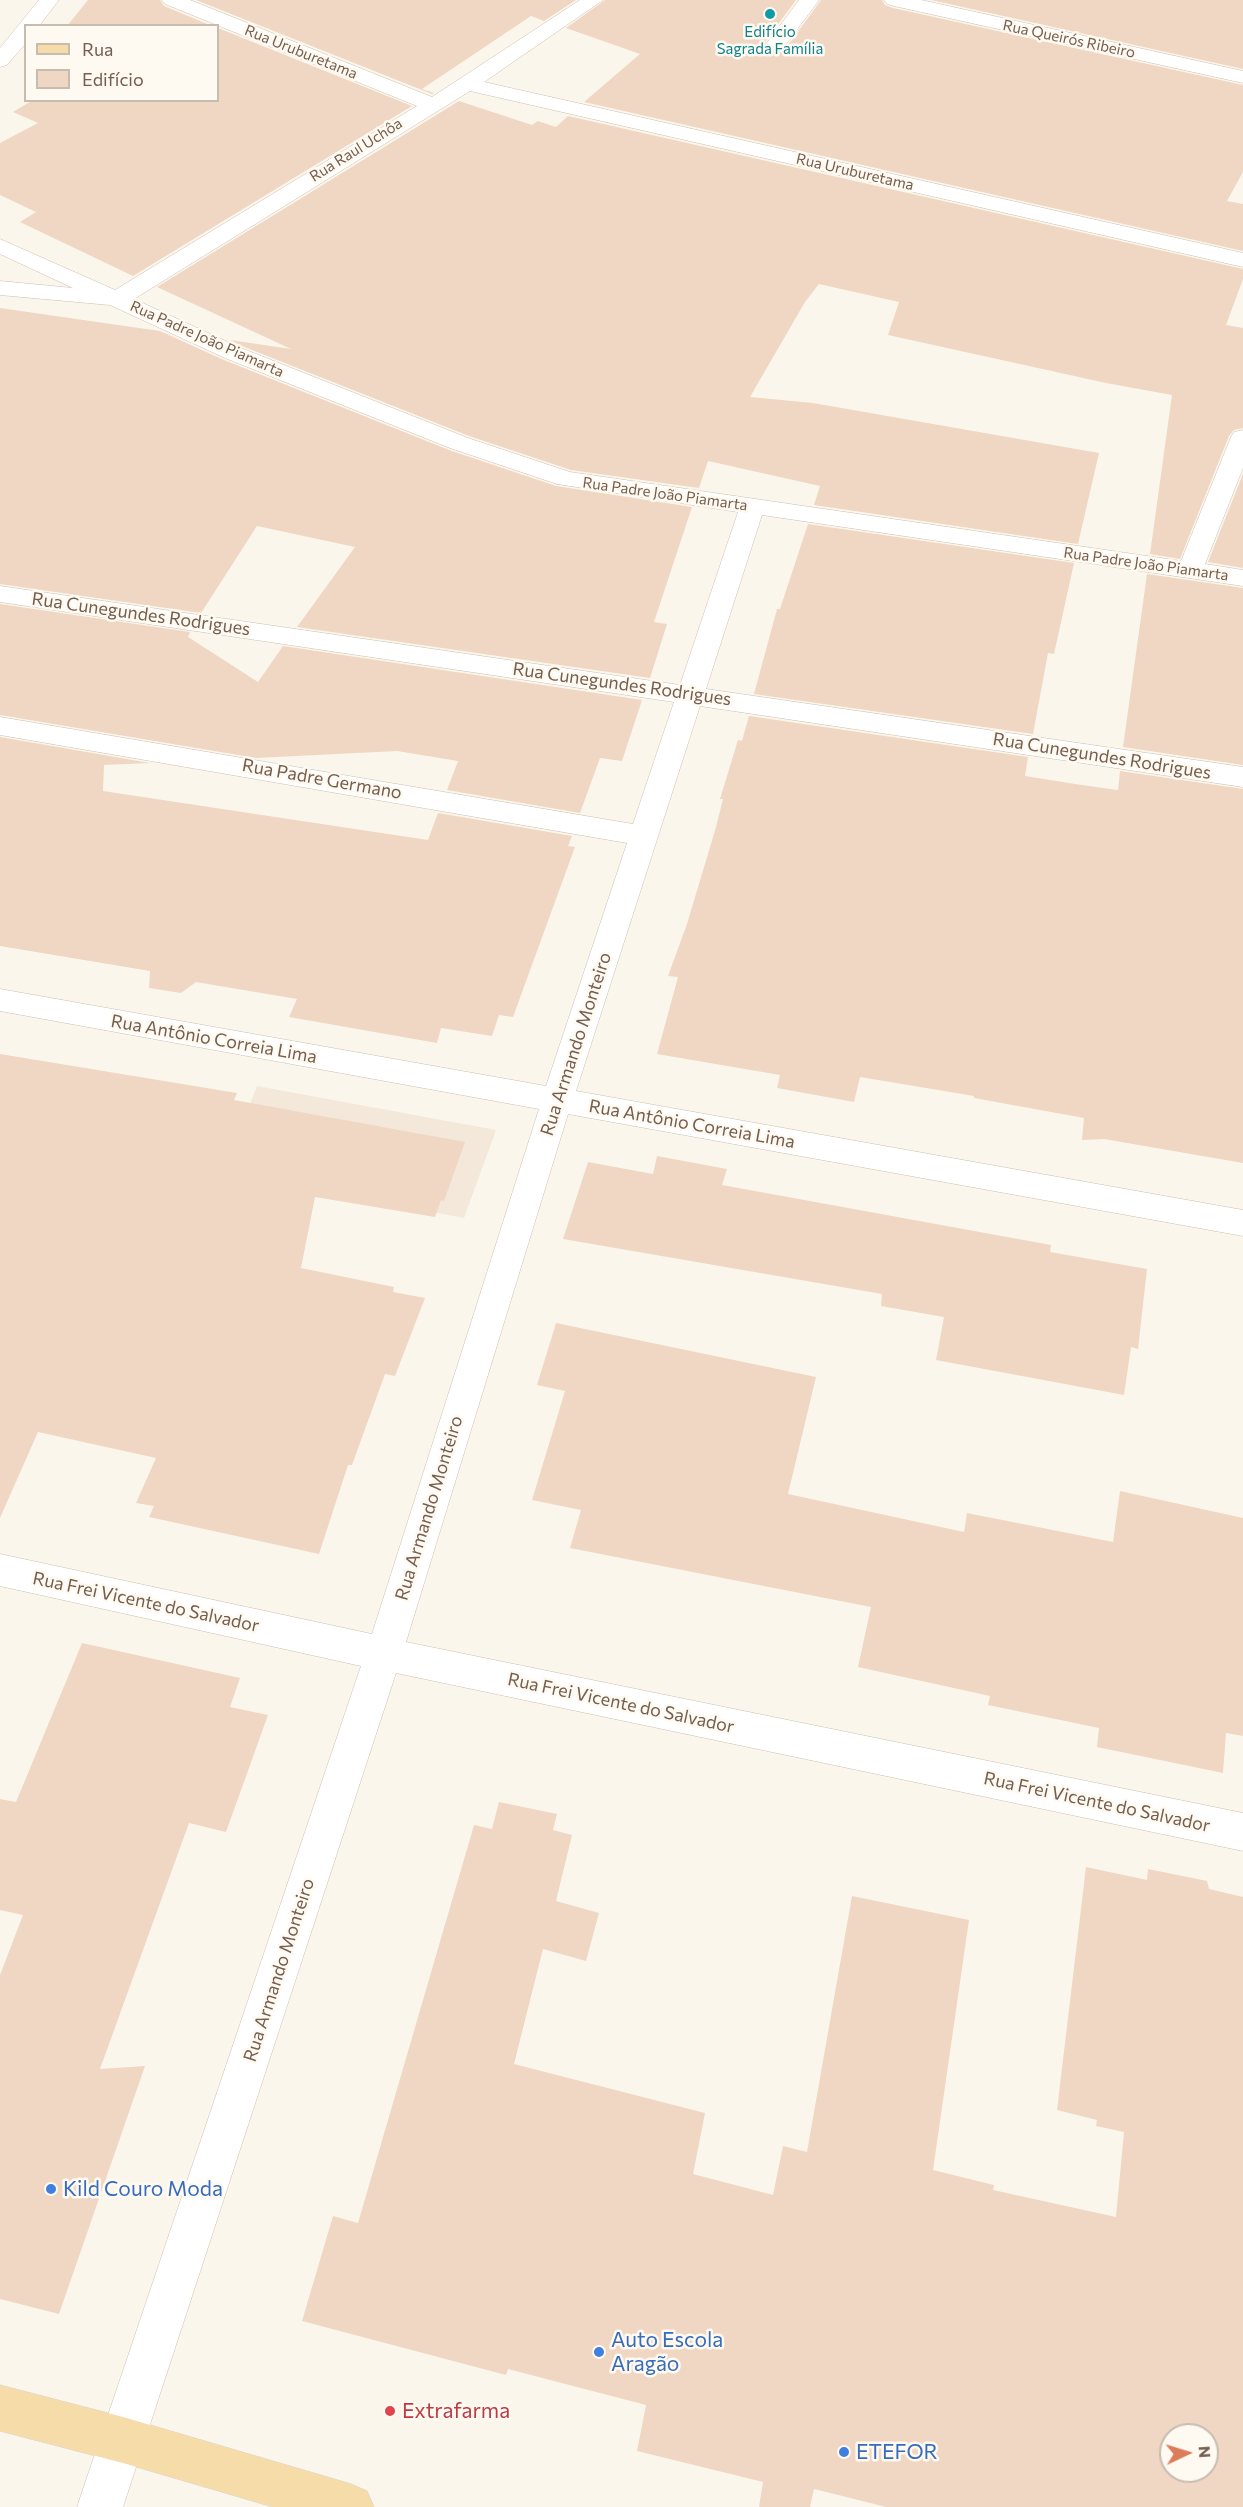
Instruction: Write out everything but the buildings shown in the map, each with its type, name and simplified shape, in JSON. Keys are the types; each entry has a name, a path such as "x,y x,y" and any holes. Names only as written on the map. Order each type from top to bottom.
{"main road":[{"path":"0,2408 123,2440 351,2507"}],"street":[{"path":"30,24 49,0"},
{"name":"Rua Uruburetama","path":"172,0 430,104"},
{"name":"Rua Raul Uchôa","path":"117,299 430,104 467,84 593,0"},
{"path":"777,43 808,0"},
{"name":"Rua Queirós Ribeiro","path":"894,0 1243,77"},
{"path":"0,61 24,31"},
{"name":"Rua Uruburetama","path":"467,84 1243,260"},
{"name":"Rua Padre João Piamarta","path":"0,246 233,353 459,443 566,479 1243,578"},
{"name":"Rua Padre João Piamarta","path":"0,288 117,299"},
{"path":"1190,570 1243,437"},
{"name":"Rua Armando Monteiro","path":"100,2507 384,1654 557,1100 752,507"},
{"name":"Rua Cunegundes Rodrigues","path":"0,594 692,694 1243,777"},
{"name":"Rua Padre Germano","path":"0,726 644,836"},
{"name":"Rua Antônio Correia Lima","path":"0,1000 1243,1223"},
{"name":"Rua Frei Vicente do Salvador","path":"0,1570 384,1654 1243,1832"}],"shaded area":[{"path":"257,1086 496,1130 464,1218 223,1173"}],"place":[{"name":"Edifício Sagrada Família","path":"770,14"},
{"name":"Kild Couro Moda","path":"51,2189"},
{"name":"Auto Escola Aragão","path":"599,2352"},
{"name":"Extrafarma","path":"390,2411"},
{"name":"ETEFOR","path":"844,2452"}]}
